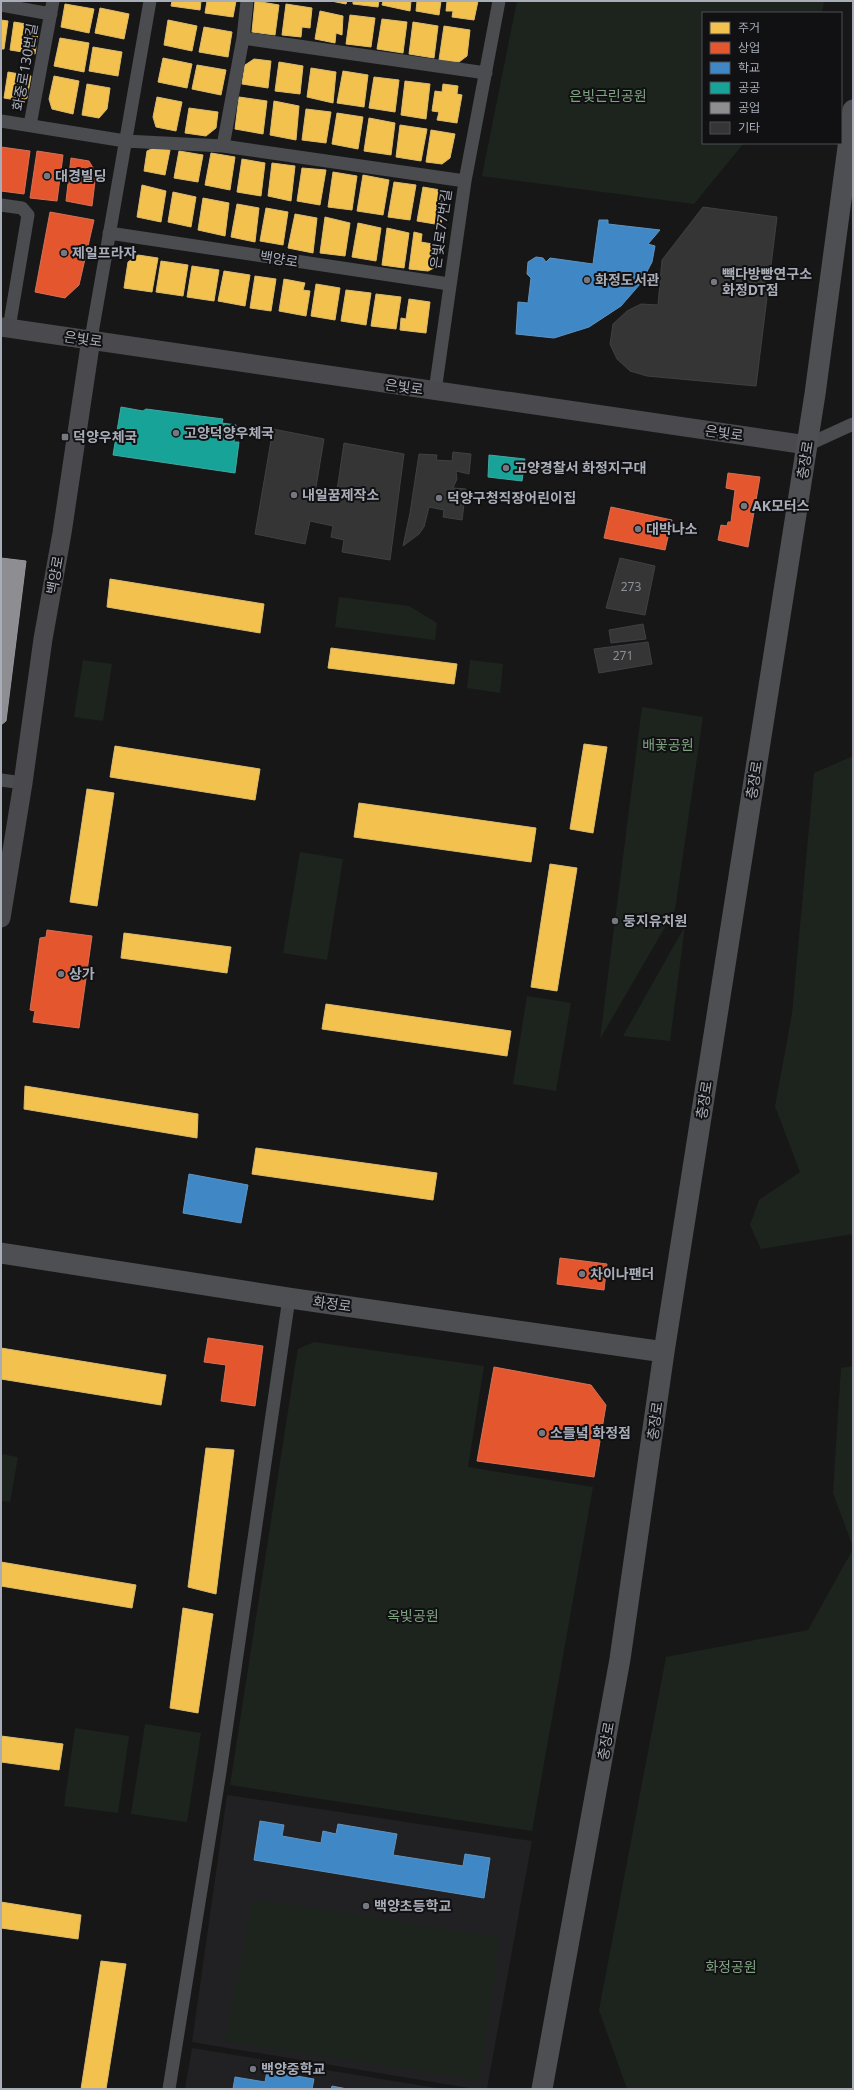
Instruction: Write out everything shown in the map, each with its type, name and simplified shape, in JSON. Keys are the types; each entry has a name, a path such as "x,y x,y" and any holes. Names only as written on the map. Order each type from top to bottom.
{"main road":[{"name":"충장로","path":"542,2089 620,1659 664,1352 807,445 838,231 853,110"},
{"name":"은빛로","path":"5,328 90,339 807,445"},
{"name":"백양로","path":"1,918 23,783 43,639 62,533 90,339"},
{"name":"화정로","path":"1,1253 289,1298 664,1352"}],"street":[{"name":"백양로","path":"90,339 150,1"},
{"path":"223,146 243,38 247,1"},
{"name":"은빛로77번길","path":"435,391 449,284 465,181 498,1"},
{"name":"화중로130번길","path":"1,5 52,7 30,125"},
{"path":"243,38 486,73"},
{"name":"화중로130번길","path":"1,120 125,141"},
{"path":"125,141 223,146 465,181"},
{"path":"1,205 22,208 28,214 5,328"},
{"name":"백양로","path":"109,233 449,284"},
{"path":"807,445 853,424"},
{"path":"1,780 23,783"},
{"path":"169,2089 220,1772 289,1298"}],"shaded area":[{"name":"백양초등학교","path":"227,1795 532,1841 487,2089 475,2089 192,2042"},
{"name":"백양중학교","path":"192,2048 443,2089 185,2089"}],"green space":[{"name":"은빛근린공원","path":"517,1 824,1 822,12 702,12 702,144 743,144 694,204 482,176"},
{"path":"339,597 409,606 437,623 435,640 335,627"},
{"path":"83,660 112,664 103,721 74,717"},
{"path":"470,660 503,664 500,693 467,688"},
{"name":"배꽃공원","path":"642,707 703,717 675,910 600,1039"},
{"path":"853,756 853,1234 761,1249 750,1225 759,1200 800,1172 775,1106 792,1014 814,773"},
{"path":"300,852 343,859 327,960 283,953"},
{"path":"685,926 670,1041 623,1036"},
{"path":"527,996 571,1003 556,1091 513,1084"},
{"name":"옥빛공원","path":"314,1342 484,1366 468,1467 593,1487 532,1831 230,1785 298,1349"},
{"path":"853,1366 853,1547 833,1493 841,1368"},
{"path":"1,1454 18,1457 10,1502 1,1501"},
{"name":"화정공원","path":"853,1549 853,2089 627,2089 599,2010 666,1657 808,1630"},
{"path":"145,1724 201,1733 187,1822 131,1814"},
{"path":"75,1728 129,1736 118,1813 64,1806"},
{"path":"253,1898 500,1938 479,2080 225,2041"}],"building: 주거":[{"path":"172,1 201,1 200,10 171,6"},
{"path":"207,1 236,1 233,17 205,13"},
{"path":"255,1 279,5 275,35 252,32"},
{"path":"331,1 347,1 346,4"},
{"path":"353,1 379,1 378,7 353,4"},
{"path":"383,1 411,1 410,11 382,5"},
{"path":"417,1 441,1 439,15 416,11"},
{"path":"447,1 478,1 474,20 452,17 453,11 446,11"},
{"path":"65,4 94,9 89,33 61,27"},
{"path":"286,4 312,8 310,28 302,27 301,37 282,35"},
{"path":"100,8 129,14 124,39 95,33"},
{"path":"320,11 343,16 342,35 336,33 335,43 315,39"},
{"path":"350,15 375,18 371,47 346,44"},
{"path":"382,19 407,22 403,53 377,49"},
{"path":"1,20 8,21 4,49 1,49"},
{"path":"168,20 197,26 192,51 164,45"},
{"path":"14,22 39,26 35,54 10,50"},
{"path":"413,22 438,26 434,58 409,54"},
{"path":"444,26 470,30 467,56 459,62 439,60"},
{"path":"204,27 232,32 228,57 199,52"},
{"path":"60,38 89,43 84,72 54,66"},
{"path":"93,47 122,52 118,76 89,71"},
{"path":"163,58 192,64 187,88 158,82"},
{"path":"254,59 271,61 268,88 242,84 245,65"},
{"path":"279,62 303,66 300,94 275,91"},
{"path":"197,65 226,70 221,95 192,89"},
{"path":"311,68 336,72 333,103 307,97"},
{"path":"343,71 368,75 364,107 337,103"},
{"path":"8,72 31,76 27,98 22,101 4,98"},
{"path":"54,76 79,81 73,114 52,109 49,99"},
{"path":"374,77 399,80 395,112 369,108"},
{"path":"405,81 430,84 426,119 401,115"},
{"path":"87,84 110,88 107,109 99,118 82,115"},
{"path":"443,84 458,86 457,94 462,95 457,123 437,120 439,112 432,111 435,91 442,92"},
{"path":"157,97 182,102 176,131 156,127 153,117"},
{"path":"239,97 267,101 263,134 235,129"},
{"path":"274,101 299,106 296,140 270,135"},
{"path":"189,108 218,112 216,128 206,136 185,133"},
{"path":"306,109 331,112 326,143 302,140"},
{"path":"337,113 363,117 358,149 332,144"},
{"path":"369,118 395,123 391,155 364,151"},
{"path":"400,125 427,129 421,161 396,157"},
{"path":"431,130 455,134 450,158 442,164 426,162"},
{"path":"156,147 170,150 165,175 144,171 147,151"},
{"path":"179,151 203,155 198,182 174,178"},
{"path":"211,153 235,157 230,190 205,185"},
{"path":"242,159 265,163 261,196 237,192"},
{"path":"272,163 295,166 291,201 268,196"},
{"path":"302,168 326,170 320,205 297,201"},
{"path":"333,172 357,176 352,210 328,207"},
{"path":"363,175 389,180 383,215 357,211"},
{"path":"394,182 416,185 410,220 388,217"},
{"path":"142,185 166,191 161,222 137,217"},
{"path":"423,187 446,191 441,225 417,221"},
{"path":"173,192 196,197 191,227 168,222"},
{"path":"203,198 229,203 225,236 198,230"},
{"path":"237,204 259,208 255,242 231,237"},
{"path":"266,208 288,212 283,245 260,241"},
{"path":"295,214 317,218 313,253 288,248"},
{"path":"325,217 350,223 345,256 320,253"},
{"path":"358,223 381,228 376,261 352,257"},
{"path":"387,228 409,233 404,268 382,265"},
{"path":"414,232 422,234 421,242 438,245 436,267 428,271 409,269"},
{"path":"138,255 158,258 152,292 124,288 128,262"},
{"path":"161,261 188,265 183,296 156,292"},
{"path":"192,266 219,270 214,301 187,297"},
{"path":"224,271 250,275 245,306 218,301"},
{"path":"255,276 276,279 271,311 250,308"},
{"path":"284,279 305,283 303,290 310,291 306,316 279,311"},
{"path":"316,284 340,288 335,320 311,316"},
{"path":"346,290 371,293 366,325 341,321"},
{"path":"376,294 401,297 396,329 371,326"},
{"path":"409,299 430,302 426,333 400,330 401,318 406,319"},
{"path":"110,579 264,604 260,633 107,607"},
{"path":"331,648 457,664 454,684 328,668"},
{"path":"584,744 607,747 593,833 570,829"},
{"path":"115,746 260,769 255,800 110,777"},
{"path":"87,789 114,793 97,906 70,902"},
{"path":"359,803 536,828 531,862 354,837"},
{"path":"550,864 577,868 557,991 531,987"},
{"path":"124,933 231,947 227,973 121,958"},
{"path":"326,1004 511,1031 507,1056 322,1029"},
{"path":"25,1086 198,1114 197,1138 24,1109"},
{"path":"256,1148 437,1173 433,1200 252,1174"},
{"path":"1,1348 166,1375 161,1405 1,1379"},
{"path":"206,1448 234,1450 216,1594 188,1587"},
{"path":"1,1562 136,1585 132,1608 1,1586"},
{"path":"183,1608 213,1614 198,1713 170,1708"},
{"path":"1,1736 63,1744 59,1770 1,1762"},
{"path":"1,1902 81,1915 78,1939 1,1928"},
{"path":"101,1961 126,1964 106,2089 81,2089"}],"building: 상업":[{"path":"1,147 30,151 24,194 1,191"},
{"name":"대경빌딩","path":"37,151 63,155 57,201 30,198"},
{"path":"71,158 89,161 96,173 92,206 66,201"},
{"name":"제일프라자","path":"50,212 94,220 79,285 65,298 35,292"},
{"name":"AK모터스","path":"728,473 760,477 748,547 718,540 721,525 727,526 728,522 731,522 735,490 726,488"},
{"name":"대박나소","path":"611,507 672,520 665,550 604,538"},
{"name":"상가","path":"47,930 92,936 79,1028 33,1022 35,1011 30,1010 40,938 46,937"},
{"name":"차이나팬더","path":"560,1258 607,1264 604,1290 557,1284"},
{"path":"208,1338 263,1346 255,1406 221,1401 226,1365 204,1362"},
{"name":"소들녘 화정점","path":"494,1367 591,1385 606,1405 594,1477 477,1461"}],"building: 학교":[{"name":"화정도서관","path":"599,220 608,220 608,224 660,230 648,244 655,246 652,262 641,283 621,306 589,327 554,338 516,334 518,302 528,303 531,278 527,274 528,262 536,257 543,258 546,262 550,258 593,264"},
{"path":"189,1174 248,1185 241,1223 183,1213"},
{"path":"260,1821 284,1825 282,1836 321,1843 323,1831 336,1834 338,1824 397,1834 393,1855 463,1866 465,1854 490,1858 484,1898 254,1860"},
{"path":"267,2071 314,2079 312,2089 233,2089 235,2077 265,2082"},
{"path":"332,2086 347,2089 331,2089"}],"building: 공공":[{"name":"고양덕양우체국","path":"121,407 143,411 146,409 223,419 222,423 236,425 234,442 239,442 235,473 113,455"},
{"name":"고양경찰서 화정지구대","path":"489,455 525,459 522,481 488,477"}],"building: 공업":[{"path":"1,558 26,561 6,721 1,725"}],"building: 기타":[{"name":"빽다방빵연구소 화정DT점","path":"703,207 777,217 756,386 647,376 630,371 617,359 610,344 613,324 627,311 641,304 658,305 662,260"},
{"name":"내일꿈제작소","path":"273,429 324,439 315,493 336,497 344,443 404,454 390,560 342,552 344,540 331,537 333,526 310,521 305,544 255,534"},
{"name":"덕양구청직장어린이집","path":"453,452 471,454 469,474 456,471 457,479 453,488 466,489 462,520 443,517 444,510 429,507 424,527 419,534 403,546 410,513 419,454 437,455 436,460 452,461"},
{"path":"620,558 655,566 645,615 606,608"},
{"path":"643,624 646,639 611,643 609,630"},
{"path":"648,642 652,664 599,673 594,649"}],"place":[{"name":"대경빌딩","path":"47,176"},
{"name":"제일프라자","path":"64,253"},
{"name":"화정도서관","path":"587,280"},
{"name":"빽다방빵연구소 화정DT점","path":"714,282"},
{"name":"고양덕양우체국","path":"176,433"},
{"name":"덕양우체국","path":"65,437"},
{"name":"고양경찰서 화정지구대","path":"506,468"},
{"name":"내일꿈제작소","path":"294,495"},
{"name":"덕양구청직장어린이집","path":"439,498"},
{"name":"AK모터스","path":"744,506"},
{"name":"대박나소","path":"638,529"},
{"name":"둥지유치원","path":"615,921"},
{"name":"상가","path":"61,974"},
{"name":"차이나팬더","path":"582,1274"},
{"name":"소들녘 화정점","path":"542,1433"},
{"name":"백양초등학교","path":"366,1906"},
{"name":"백양중학교","path":"253,2069"}]}
